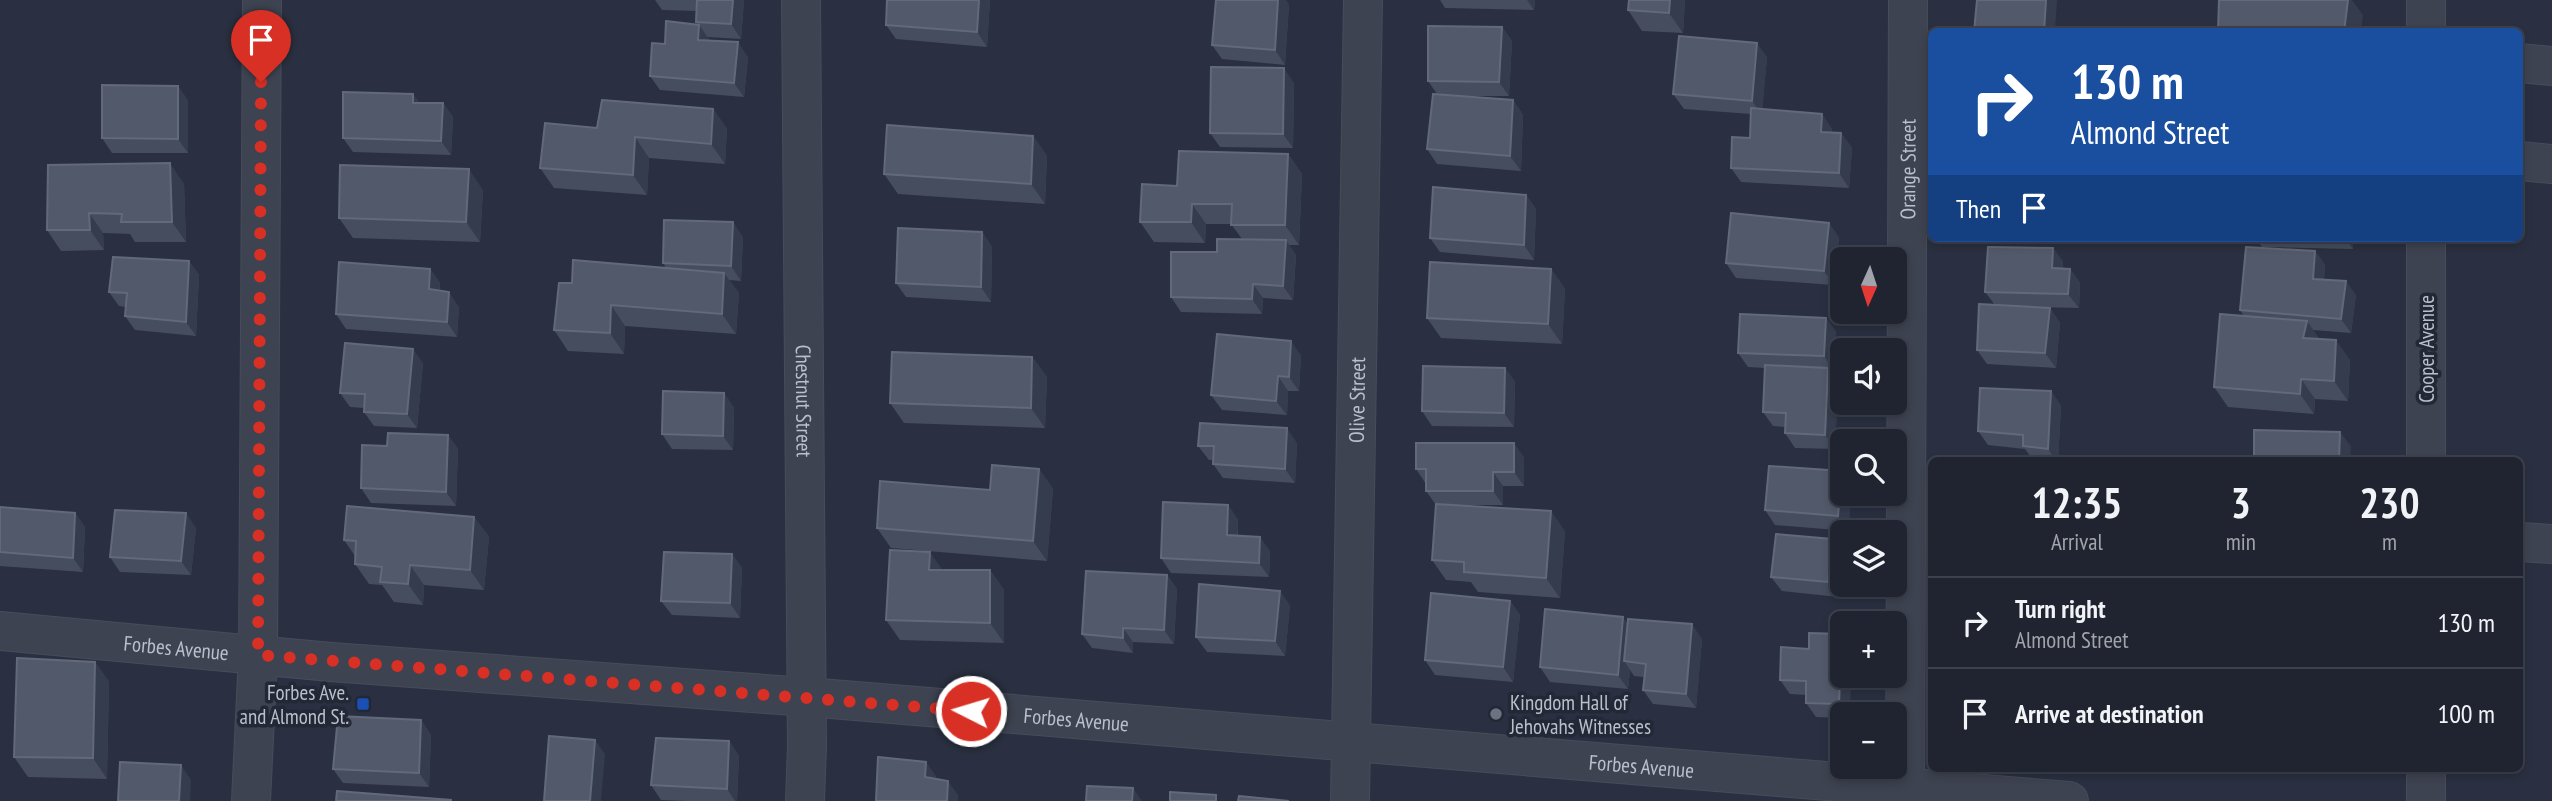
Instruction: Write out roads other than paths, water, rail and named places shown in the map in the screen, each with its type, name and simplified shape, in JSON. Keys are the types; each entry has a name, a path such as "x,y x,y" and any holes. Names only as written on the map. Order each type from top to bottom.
{"street":[{"path":"251,801 258,655 262,0"},
{"name":"Chestnut Street","path":"801,0 807,697 805,801"},
{"name":"Olive Street","path":"1350,801 1363,0"},
{"name":"Orange Street","path":"1905,795 1909,0"},
{"path":"2426,0 2426,28"},
{"path":"2523,63 2552,66"},
{"path":"2523,161 2552,164"},
{"name":"Cooper Avenue","path":"2426,242 2426,457"},
{"path":"2523,542 2552,544"},
{"name":"Forbes Avenue","path":"0,631 258,655 807,697 1905,795 2069,801"},
{"path":"2426,772 2426,801"}],"place":[{"name":"Forbes Ave. and Almond St.","path":"363,704"},
{"name":"Kingdom Hall of Jehovahs Witnesses","path":"1496,714"}]}
